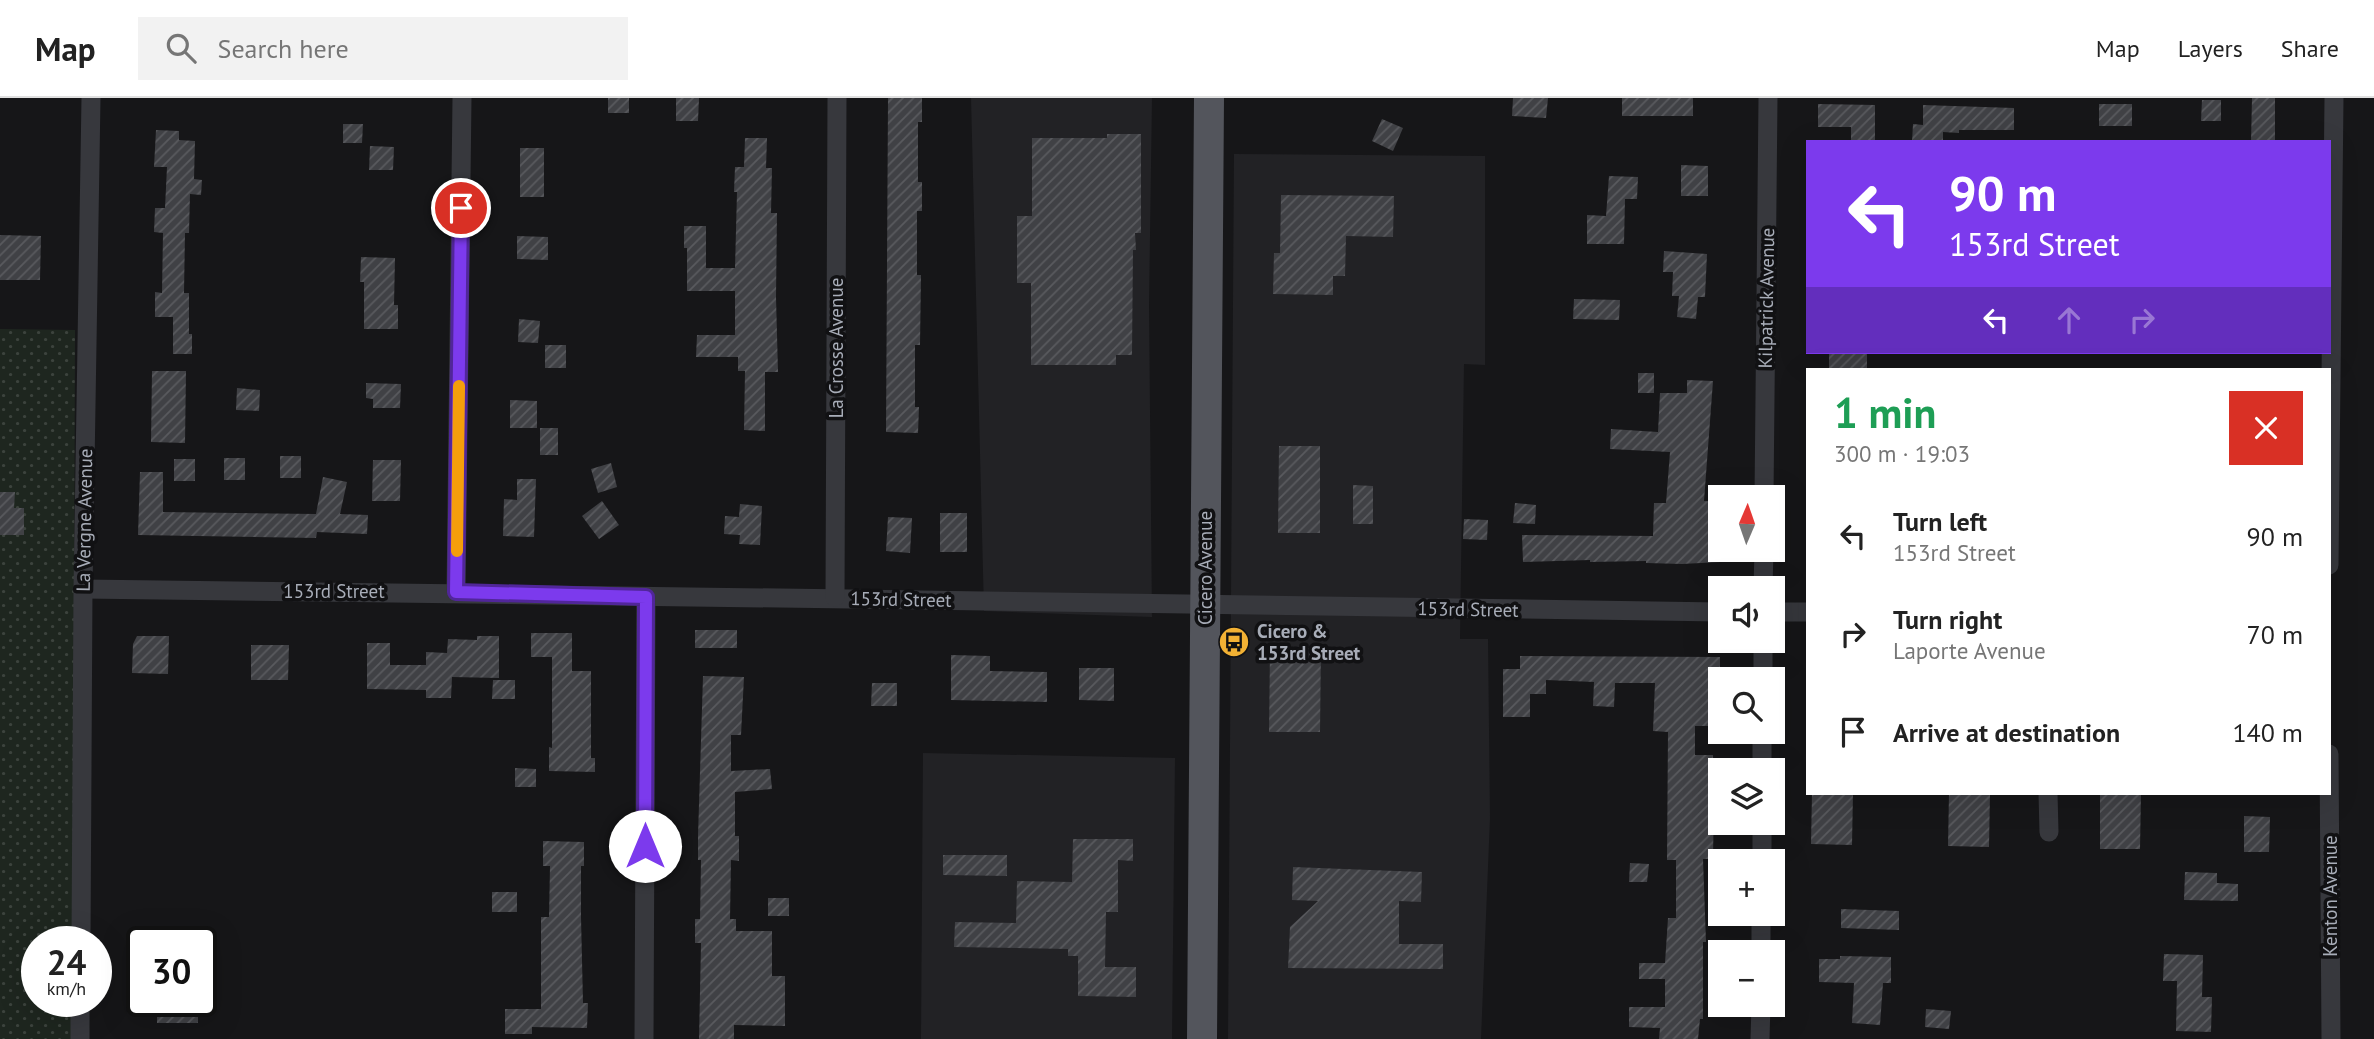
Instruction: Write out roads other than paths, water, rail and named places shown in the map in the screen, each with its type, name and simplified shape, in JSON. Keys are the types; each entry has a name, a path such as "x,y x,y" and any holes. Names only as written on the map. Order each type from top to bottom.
{"main road":[{"name":"Cicero Avenue","path":"1202,1039 1209,98"}],"street":[{"name":"La Vergne Avenue","path":"81,926 83,589 91,98"},
{"path":"456,592 462,98"},
{"name":"La Crosse Avenue","path":"835,597 837,98"},
{"name":"Kilpatrick Avenue","path":"1764,485 1769,98"},
{"path":"2331,378 2334,98"},
{"name":"153rd Street","path":"83,589 835,597 1205,606 1708,612"},
{"path":"644,1039 646,597"},
{"path":"1785,612 1806,612"},
{"path":"2048,795 2049,832"},
{"name":"Kenton Avenue","path":"2329,795 2331,1039"},
{"path":"80,1017 80,1039"},
{"path":"1760,1039 1761,1017"}],"place":[{"name":"Cicero & 153rd Street","path":"1234,642"}]}
